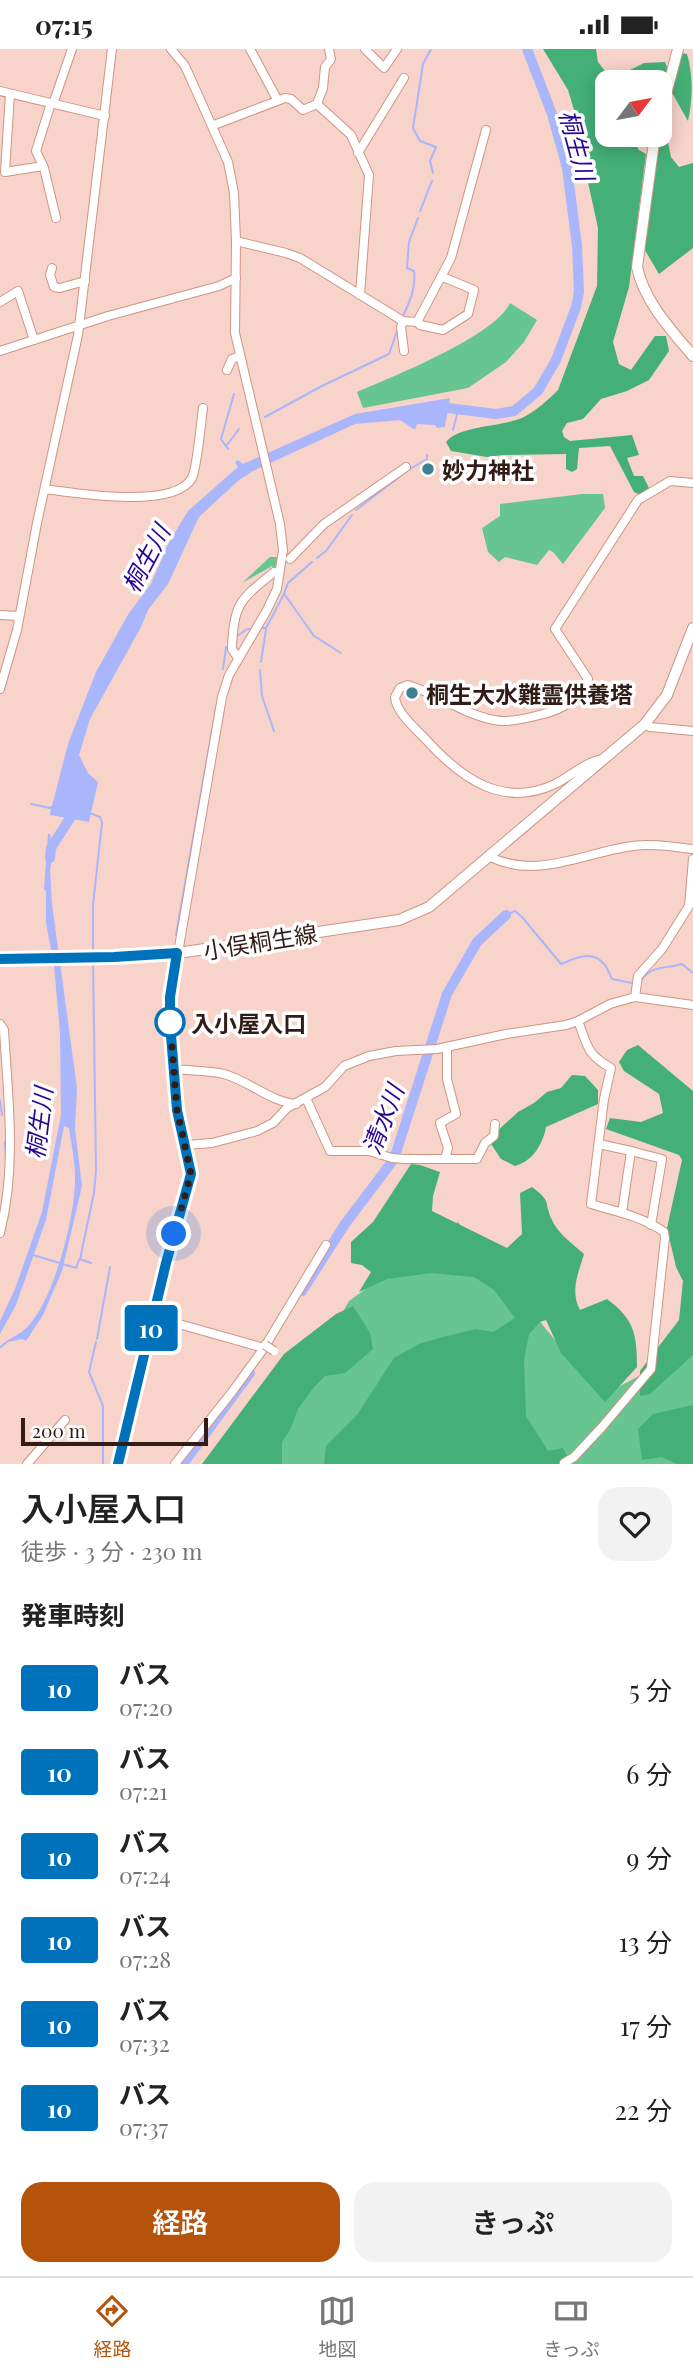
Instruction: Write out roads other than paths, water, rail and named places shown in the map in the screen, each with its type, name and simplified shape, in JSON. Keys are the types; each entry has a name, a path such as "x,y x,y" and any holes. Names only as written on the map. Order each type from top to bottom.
{"main road":[{"path":"672,72 678,49"},
{"path":"653,147 637,267 641,281 663,320 693,356"},
{"name":"小俣桐生線","path":"118,1464 166,1263 191,1177 177,1110 170,1006 177,953 399,920 429,907 645,724 667,695 693,628"}],"street":[{"path":"56,218 43,166 36,151 72,49"},
{"path":"0,689 19,616 80,325 112,49"},
{"path":"0,959 177,953 222,697 229,674 277,589 281,571 283,544 234,319 236,241 230,170 214,125 185,66 171,49"},
{"path":"250,49 277,99"},
{"path":"214,125 277,99 289,98 304,110 317,104 323,88 325,67 331,59 329,49"},
{"path":"365,49 384,68 397,49"},
{"path":"358,153 404,78"},
{"path":"0,91 105,116"},
{"path":"10,94 5,172 43,166"},
{"path":"317,104 351,135 369,176 360,295"},
{"path":"417,322 451,258 486,129"},
{"path":"236,241 295,256 403,321 443,330 468,314 474,290 443,277"},
{"path":"52,268 50,275 54,287 60,288 85,281"},
{"path":"0,351 80,325 219,286 236,278"},
{"path":"0,302 18,291 34,340"},
{"path":"403,321 401,327 404,351"},
{"path":"227,370 232,359 240,356"},
{"path":"45,489 124,498 140,498 181,489 191,479 203,408"},
{"path":"290,559 324,524 405,467"},
{"path":"603,759 587,764 539,790 512,792 486,787 472,782 454,768 400,710 395,697 400,688 408,685 455,707 494,720 539,715 568,704 588,679 555,629 638,500 670,481 693,483"},
{"path":"238,658 232,649 239,603 274,572"},
{"path":"0,615 19,616"},
{"path":"645,724 650,727 693,731"},
{"path":"490,857 528,866 560,865 608,850 637,845 693,849"},
{"path":"635,997 639,976 662,949 689,906 693,859"},
{"path":"186,1145 212,1143 257,1131 273,1123 287,1108 326,1087 344,1066 357,1060 396,1051 442,1048 578,1021 610,1003 635,997 693,1005"},
{"path":"564,1463 574,1457 603,1427 651,1369 665,1238 662,1230 622,1213 591,1204 604,1099 611,1068 595,1059 578,1021"},
{"path":"0,1024 4,1030 9,1132 9,1186 0,1233"},
{"path":"442,1048 456,1114 440,1123 448,1148 445,1159"},
{"path":"174,1069 222,1073 287,1103 296,1104"},
{"path":"306,1098 330,1151 369,1151 404,1159 479,1158 485,1143 494,1136 495,1124"},
{"path":"0,1138 9,1132"},
{"path":"599,1145 662,1159 651,1225"},
{"path":"622,1213 631,1151"},
{"path":"174,1464 232,1392 264,1346 326,1245"},
{"path":"154,1317 274,1351"},
{"path":"27,1464 65,1420"}],"water":[{"path":"450,398 445,427 417,424 415,430 400,420 355,424 253,471 239,480 199,517 168,584 148,610 90,719 79,755 88,773 98,782 89,822 50,815 51,809 48,807 52,806 68,744 96,672 129,613 151,584 168,544 188,511 238,467 235,462 238,460 243,464 355,414"},
{"path":"48,834 53,853 50,870 52,904 77,1088 75,1129 82,1186 62,1271 43,1315 26,1341 22,1339 8,1342 0,1349 0,1346 30,1324 48,1294 68,1232 74,1192 75,1176 69,1128 64,1126 46,1220 16,1305 0,1334 0,1321 15,1289 42,1212 61,1115 60,1033 44,889"}],"waterway":[{"path":"431,49 423,64 413,128 420,141 436,147 430,161 433,173"},
{"name":"桐生川","path":"435,410 448,408 496,414 514,411 538,391 556,360 576,307 579,292 577,246 567,168 552,114 527,49"},
{"path":"420,211 432,181"},
{"path":"403,316 413,289 414,271 407,268 409,242 418,218"},
{"path":"265,417 389,354 397,331"},
{"path":"228,449 221,439 234,394"},
{"path":"453,430 458,410"},
{"path":"227,445 239,429"},
{"path":"410,469 427,459 427,455"},
{"path":"356,510 407,471"},
{"path":"317,558 326,551 352,515"},
{"path":"262,628 266,628 288,583 312,562"},
{"path":"285,595 314,636 341,653"},
{"path":"237,636 247,629 253,629"},
{"path":"261,662 266,629"},
{"path":"223,669 226,647"},
{"path":"260,670 262,696 274,731"},
{"path":"176,935 216,708"},
{"path":"31,804 50,808"},
{"name":"桐生川","path":"50,858 51,848 70,818 67,807"},
{"path":"90,813 100,817 102,823 93,905 93,953"},
{"name":"清水川","path":"506,915 515,911 522,917 561,964 583,957 594,957 605,966 612,979 632,983"},
{"name":"清水川","path":"302,1291 345,1224 394,1159 447,994 477,942 506,915"},
{"path":"91,1263 80,1259 96,1171 93,959"},
{"name":"清水川","path":"642,979 655,969 682,964 693,973"},
{"path":"0,1100 2,1115"},
{"path":"5,1142 6,1161"},
{"path":"33,1255 76,1268 79,1260"},
{"path":"97,1339 110,1267"},
{"path":"96,1342 89,1372 103,1406 103,1464"},
{"name":"清水川","path":"183,1464 250,1373"}],"place":[{"name":"妙力神社","path":"428,469"},
{"name":"桐生大水難霊供養塔","path":"412,693"},
{"name":"入小屋入口","path":"170,1022"}]}
